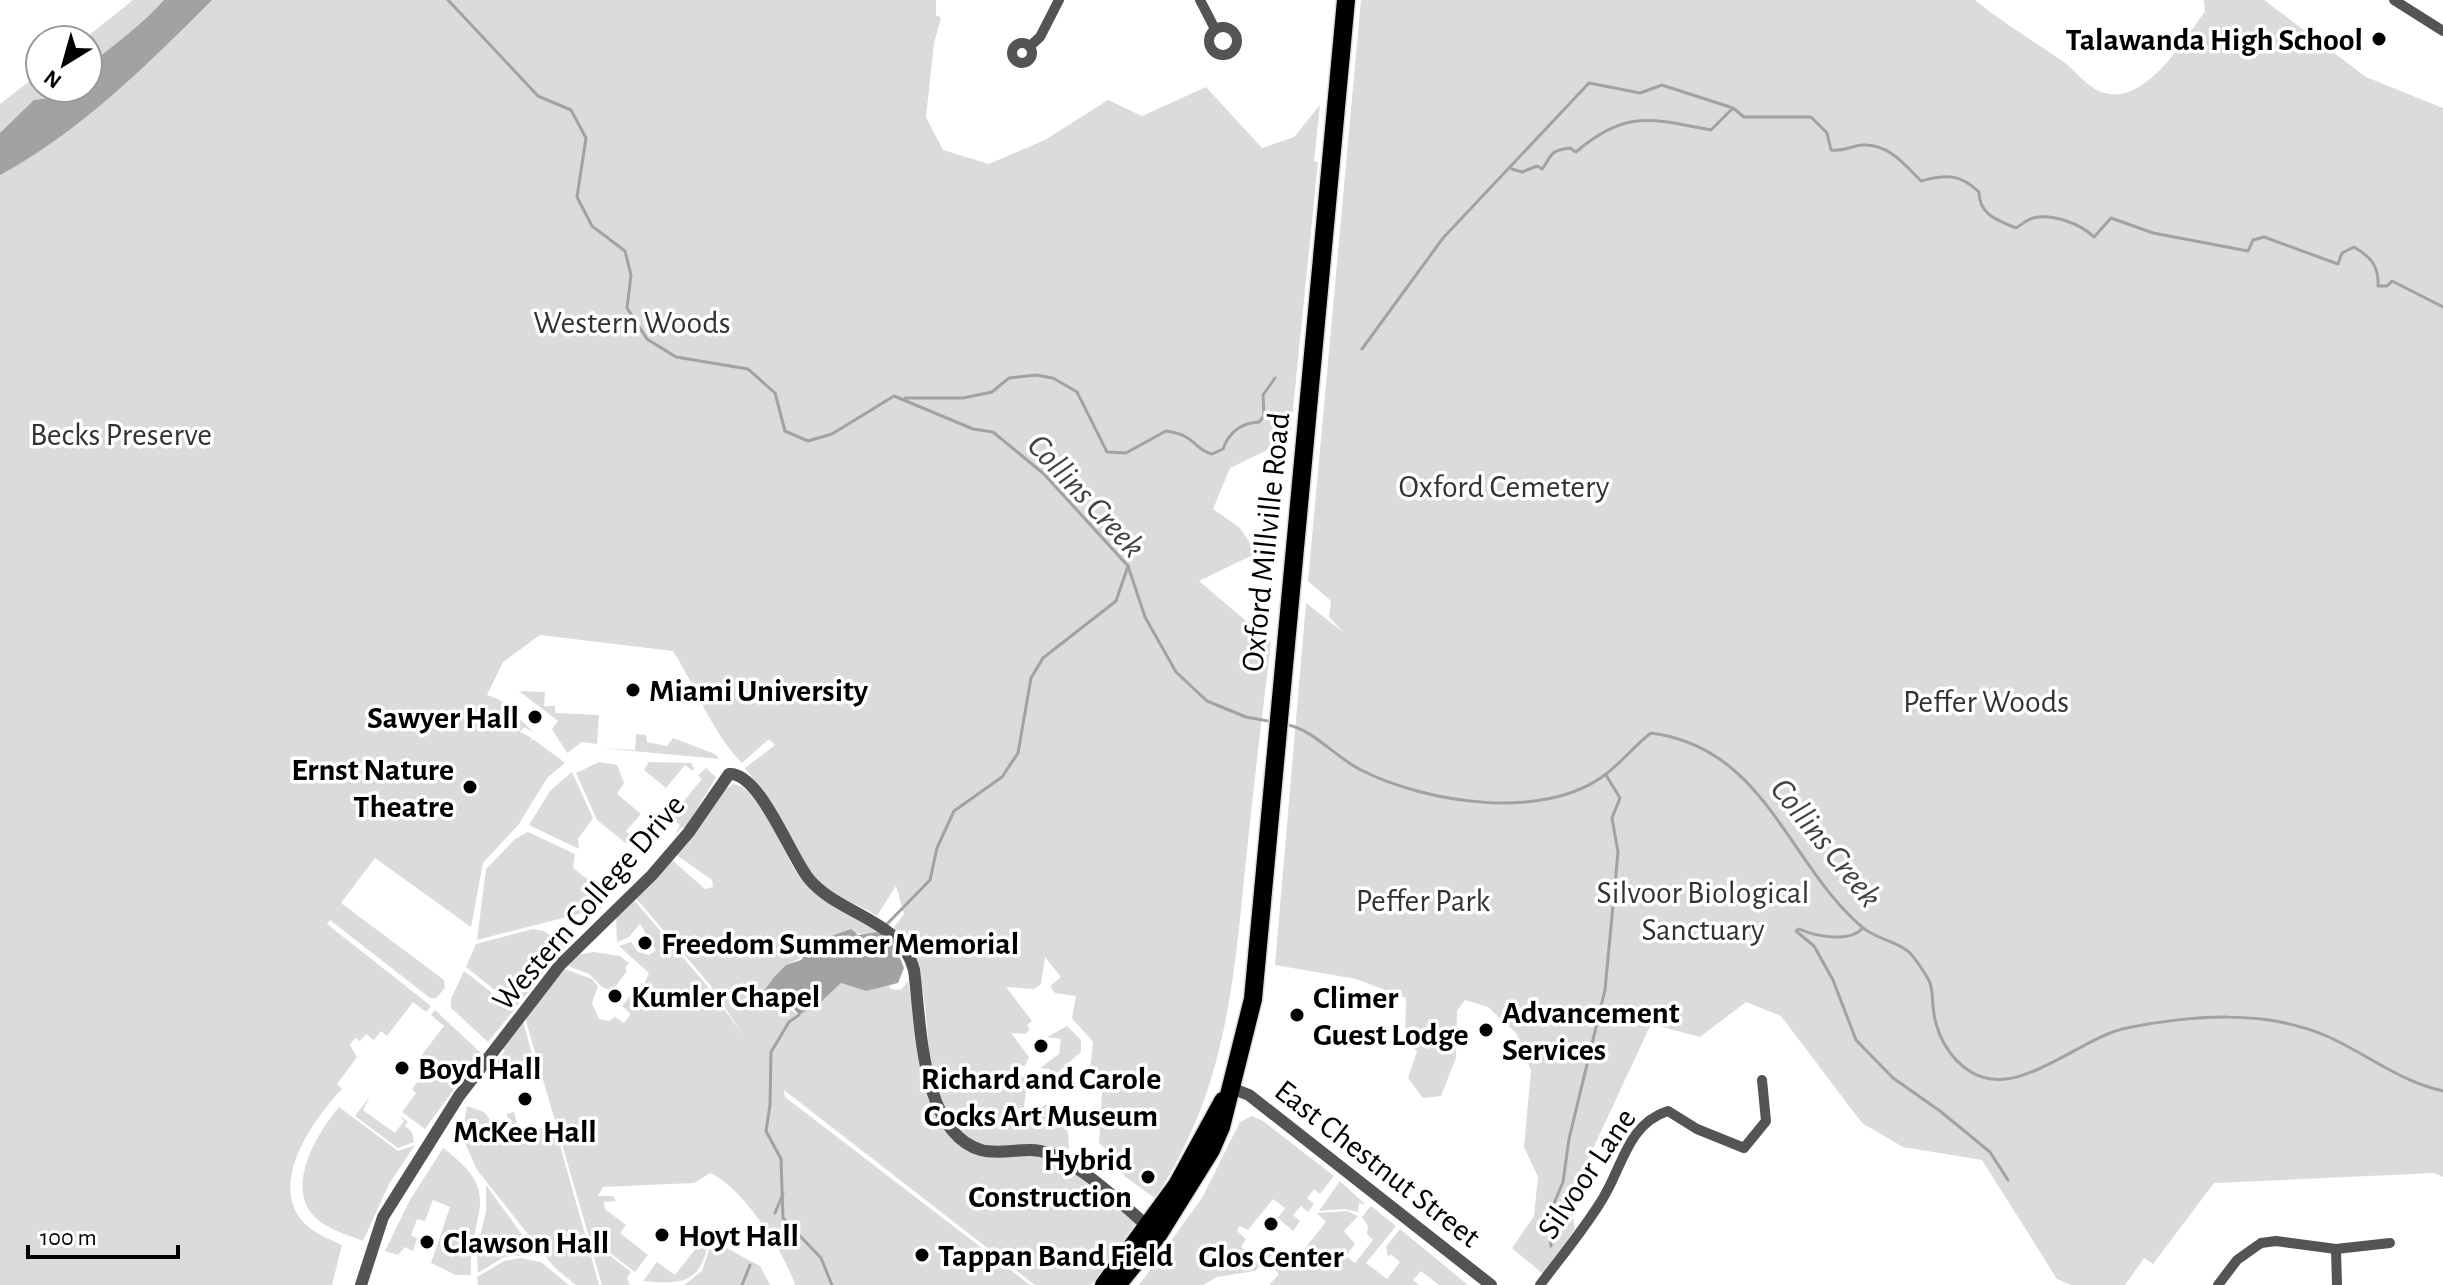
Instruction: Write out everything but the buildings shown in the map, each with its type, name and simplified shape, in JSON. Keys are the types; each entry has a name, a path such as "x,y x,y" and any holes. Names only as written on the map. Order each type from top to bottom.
{"highway":[{"name":"Oxford Millville Road","path":"1153,1231 1211,1150 1221,1127 1253,999 1346,0"},
{"path":"1104,1285 1153,1231"},
{"path":"1117,1285 1153,1231"}],"street":[{"path":"1030,46 1040,37 1059,0"},
{"path":"1200,0 1215,29"},
{"path":"2394,0 2443,31"},
{"name":"Western College Drive","path":"361,1285 375,1238 402,1182 430,1136 567,958 652,875 689,832 729,774 744,778 761,797 801,868 817,888 894,936 907,951 914,970 932,1091 943,1116 960,1138 989,1151 1033,1149 1050,1153 1067,1162 1153,1231"},
{"name":"Silvoor Lane","path":"1540,1285 1603,1200 1621,1155 1651,1116 1668,1111 1697,1129 1744,1148 1766,1121 1762,1080"},
{"name":"East Chestnut Street","path":"1231,1088 1249,1095 1488,1284"},
{"path":"2218,1285 2237,1260 2261,1243 2276,1241 2336,1249 2368,1248 2390,1243"},
{"path":"2336,1249 2337,1285"}],"green space":[{"name":"Western Woods","path":"133,0 936,0 936,15 941,18 934,43 926,117 943,150 989,164 1045,140 1108,100 1142,116 1206,87 1262,148 1294,137 1320,105 1314,161 1318,162 1290,439 1230,468 1213,509 1239,527 1257,553 1199,581 1271,642 1238,936 1224,1026 1214,1070 1199,1113 1180,1156 1155,1198 1124,1176 1127,1167 1099,1143 1103,1075 1090,1070 1093,1042 1072,1018 1076,996 1055,993 1050,986 1061,977 1045,957 1041,984 1034,989 1006,987 1032,1021 1027,1025 1030,1030 1025,1034 1011,1033 1029,1057 1025,1066 1015,1065 1027,1083 1022,1122 1046,1104 1068,1132 1069,1148 1064,1152 986,1146 954,1125 939,1101 932,1072 921,979 911,952 893,929 904,914 896,886 877,916 833,893 808,870 745,768 775,745 769,739 742,763 713,724 673,651 540,635 503,662 487,695 500,700 534,733 524,727 520,732 532,738 530,743 533,739 565,763 547,778 519,824 483,863 471,927 375,858 341,903 444,980 445,988 436,998 430,998 330,920 327,924 431,1006 426,1012 413,1002 387,1036 381,1031 374,1040 366,1034 360,1041 355,1038 350,1045 357,1057 337,1084 342,1089 308,1134 292,1171 290,1190 294,1207 304,1223 342,1245 332,1285 0,1285 0,104 24,85 24,104 104,104 103,24"},
{"path":"1361,0 1975,0 2061,60 2092,87 2105,93 2120,94 2135,89 2163,67 2205,11 2204,0 2264,0 2366,77 2443,108 2443,1177 2434,1173 2214,1183 2153,1264 2144,1258 2125,1285 2071,1285 2057,1279 1982,1160 1903,1147 1862,1123 1781,1016 1746,1002 1700,1037 1651,1024 1570,1198 1575,1229 1543,1274 1512,1248 1534,1216 1538,1177 1524,1147 1531,1071 1516,1033 1488,1007 1465,1000 1457,1011 1456,1058 1441,1096 1423,1098 1408,1078 1417,1052 1405,1039 1406,998 1356,979 1275,965 1306,603 1344,633 1329,617 1331,601 1308,581"},
{"path":"519,691 545,692 544,706 555,706 555,713 599,715 597,744 582,742 567,753 552,729 558,721"},
{"path":"636,734 646,735 647,742 667,746 673,738 715,754 719,759 601,748 635,750"},
{"path":"599,762 617,765 624,783 617,794 641,814 626,831 632,837 627,844 597,820 576,773"},
{"path":"649,762 691,763 694,768 693,771 685,765 666,788 644,770"},
{"path":"706,768 716,777 685,829 682,827 675,835 680,825 674,820 667,821 702,779 698,775"},
{"path":"572,772 593,818 578,839 579,849 529,825 550,791"},
{"path":"733,784 742,787 760,806 802,879 833,905 878,932 839,933 827,938 786,965 774,1000 799,1015 821,1002 841,983 866,991 888,984 891,989 901,990 908,981 929,1101 956,1140 1036,1154 1065,1166 1136,1223 1091,1285 1035,1285 784,1090 785,1097 1030,1285 795,1285 761,1222 735,1191 710,1173 694,1183 603,1187 598,1196 613,1196 616,1201 604,1202 605,1209 626,1225 620,1233 648,1255 635,1272 589,1237 525,1018 565,969 592,979 598,986 592,1003 599,1019 609,1021 615,1017 624,1023 631,1014 622,1006 641,983 644,985 649,973 619,946 631,942 638,952 649,955 656,950 640,924 629,937 617,942 616,916 634,900 709,988 743,1035 711,986 635,897 671,859 705,889 713,887 712,880 675,854 724,790"},
{"path":"528,832 575,854 573,868 596,886 606,879 602,908 477,940 486,869 515,839"},
{"path":"533,929 544,931 565,947 516,1007 466,967 476,944"},
{"path":"594,952 620,956 629,963 625,968 627,971 612,991 602,987 589,974 568,966 577,955"},
{"path":"464,971 514,1010 488,1042 451,1008 451,999"},
{"path":"435,1010 481,1053 469,1068 432,1059 418,1060 444,1026 431,1015"},
{"path":"523,1021 532,1054 526,1060 496,1070 495,1064 505,1051 503,1048"},
{"path":"1067,1026 1081,1040 1081,1052 1049,1080 1050,1069 1040,1068 1059,1054 1061,1039 1047,1037"},
{"path":"434,1060 468,1070 425,1129 402,1112 416,1093 412,1089 424,1074 417,1068 425,1061"},
{"path":"370,1096 363,1110 395,1133 404,1121 400,1115 408,1122 405,1126 412,1132 414,1142 398,1148 355,1116"},
{"path":"467,1106 484,1112 499,1131 509,1127 507,1114 514,1112 519,1130 555,1127 599,1285 576,1285 555,1268 477,1170 462,1136"},
{"path":"339,1107 398,1151 415,1145 389,1184 363,1241 318,1220 306,1202 303,1189 304,1174 314,1144"},
{"path":"1252,1116 1263,1121 1334,1176 1320,1194 1314,1189 1307,1198 1314,1204 1308,1212 1301,1206 1293,1215 1300,1221 1293,1231 1278,1218 1285,1208 1273,1199 1248,1230 1239,1226 1237,1231 1246,1239 1241,1247 1260,1260 1268,1252 1272,1255 1255,1271 1217,1277 1203,1285 1139,1285 1202,1198 1240,1122"},
{"path":"443,1148 474,1179 479,1192 471,1275 456,1275 431,1263 450,1207 433,1200 425,1221 417,1219 411,1235 417,1238 413,1251 405,1247 398,1255 385,1251 410,1200"},
{"path":"1340,1181 1366,1205 1359,1203 1358,1212 1344,1209 1319,1211"},
{"path":"486,1185 536,1254 504,1257 478,1273 477,1248 486,1212"},
{"path":"1371,1206 1396,1226 1366,1263 1387,1279 1400,1262 1391,1254 1388,1257 1386,1247 1400,1229 1468,1285 1439,1285 1421,1271 1413,1280 1419,1285 1269,1285 1279,1274 1273,1268 1278,1261 1290,1267 1326,1222 1317,1213 1347,1211 1358,1216 1344,1231 1355,1244 1346,1256 1355,1263 1373,1240 1367,1234 1368,1226 1362,1217"},
{"path":"699,1225 710,1236 696,1272 681,1281 643,1281 657,1262 675,1275 704,1238 695,1230"},
{"path":"712,1240 760,1266 770,1285 684,1285 702,1271"},
{"path":"594,1243 631,1272 627,1278 630,1285 602,1285 590,1244"},
{"path":"520,1258 541,1262 569,1285 478,1285 477,1277 504,1261"}],"shaded area":[{"path":"164,0 212,0 104,102 104,53"},
{"path":"30,104 101,104 58,139 0,175 0,133"},
{"path":"851,929 858,935 878,932 895,945 904,968 898,983 866,991 841,983 821,1002 799,1015 794,1009 765,999 764,991 774,977 786,965 801,960 814,942"}],"waterway":[{"name":"Collins Creek","path":"448,0 538,96 571,110 586,138 577,197 592,226 625,251 631,275 627,308 647,339 676,357 748,369 775,393 785,431 808,441 832,434 894,396 973,429 993,432 1044,474 1128,566 1145,617 1176,672 1207,701 1246,717 1273,722"},
{"path":"1362,349 1443,238 1589,83 1640,93 1662,85 1733,108 1744,117 1811,117 1827,133 1831,150 1871,145 1895,156 1921,181 1938,177 1959,179 1979,192 1982,206 1991,216 2016,228 2031,219 2049,217 2074,224 2094,237 2111,218 2153,233 2248,251 2253,240 2264,237 2338,264 2342,253 2354,247 2373,263 2378,286 2387,286 2392,281 2443,307"},
{"path":"1512,169 1522,172 1537,166 1542,169 1554,152 1570,148 1576,152 1594,138 1625,123 1656,121 1711,130 1733,108"},
{"path":"905,398 963,398 992,392 1009,378 1036,375 1053,378 1077,392 1107,452 1126,453 1166,431 1183,436 1212,454 1223,449 1236,430 1259,422 1264,416 1263,395 1275,378"},
{"path":"887,924 930,880 937,848 954,811 1002,777 1018,753 1031,678 1043,658 1116,601 1128,566"},
{"name":"Collins Creek","path":"1284,724 1305,731 1351,764 1388,782 1451,798 1485,802 1518,803 1580,789 1606,774 1651,733 1690,743 1722,761 1749,784 1836,901 1862,927 1912,955 1930,984 1934,1016 1949,1052 1971,1072 1990,1079 2009,1079 2029,1073 2108,1034 2127,1028 2177,1020 2229,1017 2255,1018 2305,1028 2329,1037 2399,1075 2443,1091"},
{"path":"1551,1246 1548,1218 1563,1182 1569,1139 1605,990 1618,852 1612,818 1620,798 1606,775"},
{"path":"1862,929 1840,937 1796,931 1814,946 1833,980 1856,1040 1893,1078 1990,1152 2008,1180"},
{"path":"799,1015 789,1022 771,1052 766,1131 781,1159 783,1218 821,1258 832,1285"},
{"path":"775,1213 783,1194"},
{"path":"742,1285 750,1265"}],"place":[{"name":"Talawanda High School","path":"2379,39"},
{"name":"Miami University","path":"633,690"},
{"name":"Sawyer Hall","path":"535,717"},
{"name":"Ernst Nature Theatre","path":"470,787"},
{"name":"Freedom Summer Memorial","path":"645,943"},
{"name":"Kumler Chapel","path":"615,996"},
{"name":"Climer Guest Lodge","path":"1297,1015"},
{"name":"Advancement Services","path":"1486,1030"},
{"name":"Richard and Carole Cocks Art Museum","path":"1041,1046"},
{"name":"Boyd Hall","path":"402,1068"},
{"name":"McKee Hall","path":"525,1099"},
{"name":"Hybrid Construction","path":"1148,1177"},
{"name":"Glos Center","path":"1271,1224"},
{"name":"Hoyt Hall","path":"662,1235"},
{"name":"Clawson Hall","path":"427,1242"},
{"name":"Tappan Band Field","path":"922,1255"}],"park label":[{"name":"Becks Preserve","path":"121,434"},
{"name":"Oxford Cemetery","path":"1504,486"},
{"name":"Peffer Woods","path":"1986,701"},
{"name":"Peffer Park","path":"1423,900"},
{"name":"Silvoor Biological Sanctuary","path":"1703,910"}]}
